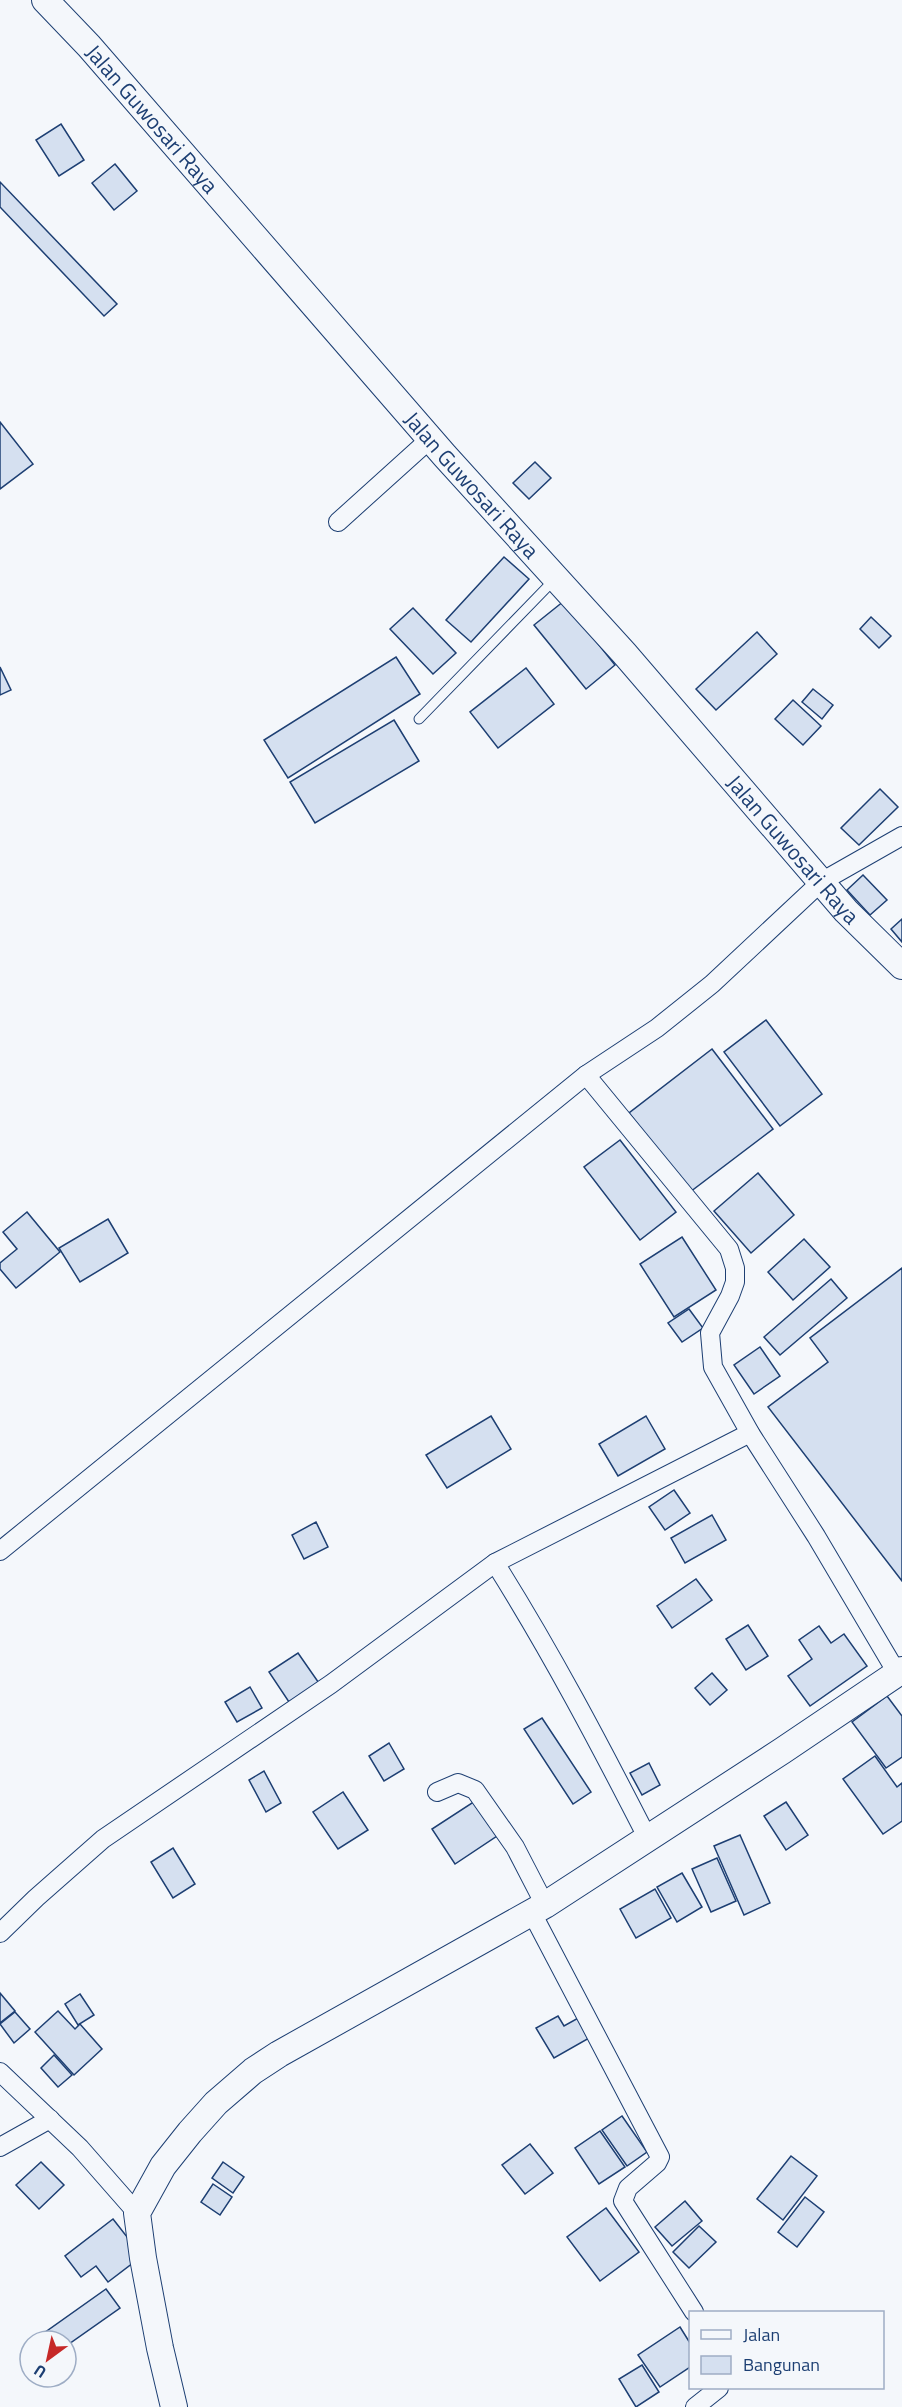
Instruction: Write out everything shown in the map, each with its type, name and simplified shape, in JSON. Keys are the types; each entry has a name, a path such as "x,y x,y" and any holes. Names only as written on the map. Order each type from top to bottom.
{"street":[{"name":"Jalan Guwosari Raya","path":"45,0 89,46 430,439 624,653 846,911 902,966"},
{"path":"338,522 430,439"},
{"path":"0,1551 586,1075 657,1028 712,984 821,882 902,836"},
{"path":"137,2213 164,2166 190,2132 216,2103 253,2071 279,2054 539,1909 899,1672 750,1433 713,1367 710,1333 735,1282 735,1268 729,1249 586,1075"},
{"path":"0,1933 103,1839 330,1684 495,1563 750,1433"},
{"path":"495,1563 538,1631 648,1839"},
{"path":"437,1792 458,1783 475,1790 515,1846 539,1909 636,2115 660,2157 657,2163 628,2188 623,2201 693,2311"},
{"path":"0,2072 80,2148 137,2213 154,2314 174,2407"},
{"path":"0,2147 50,2119"},
{"path":"695,2407 718,2389"}],"lane":[{"path":"419,719 556,578"}],"building":[{"path":"61,124 84,160 59,176 36,140"},
{"path":"115,164 137,191 114,210 92,183"},
{"path":"0,182 117,304 104,316 0,207"},
{"path":"0,422 33,464 0,489"},
{"path":"535,462 551,478 529,499 513,483"},
{"path":"504,557 529,579 471,642 446,620"},
{"path":"564,601 615,665 586,689 534,625"},
{"path":"413,608 456,653 433,674 390,629"},
{"path":"871,617 891,636 879,648 860,629"},
{"path":"757,632 777,654 716,710 696,689"},
{"path":"396,657 420,694 288,778 264,740"},
{"path":"0,667 11,690 0,695"},
{"path":"526,668 554,704 498,748 470,712"},
{"path":"813,689 833,705 822,719 802,702"},
{"path":"793,700 821,726 803,745 775,719"},
{"path":"394,720 419,761 315,823 290,782"},
{"path":"880,789 898,807 859,845 841,828"},
{"path":"863,875 887,900 870,915 847,890"},
{"path":"902,919 902,942 891,929"},
{"path":"766,1020 822,1094 780,1126 724,1052"},
{"path":"712,1049 773,1129 690,1192 629,1113"},
{"path":"620,1140 676,1212 640,1240 584,1167"},
{"path":"758,1173 794,1215 751,1253 714,1211"},
{"path":"27,1212 60,1252 16,1288 0,1269 0,1263 17,1249 3,1232"},
{"path":"108,1219 128,1253 80,1282 59,1248"},
{"path":"682,1237 716,1290 674,1317 640,1264"},
{"path":"804,1239 830,1267 793,1300 768,1272"},
{"path":"902,1268 902,1581 768,1407 828,1362 810,1338"},
{"path":"831,1279 847,1298 780,1355 764,1337"},
{"path":"689,1309 703,1328 682,1342 668,1323"},
{"path":"760,1347 780,1376 754,1394 734,1365"},
{"path":"491,1416 511,1449 447,1488 426,1455"},
{"path":"646,1416 665,1449 618,1476 599,1444"},
{"path":"674,1490 690,1513 665,1530 649,1507"},
{"path":"712,1515 726,1540 685,1563 671,1538"},
{"path":"316,1522 328,1547 304,1559 292,1535"},
{"path":"696,1579 712,1600 672,1628 657,1606"},
{"path":"748,1625 768,1656 746,1670 726,1639"},
{"path":"819,1626 831,1643 844,1634 867,1666 810,1706 788,1676 812,1659 799,1640"},
{"path":"298,1653 321,1686 291,1705 269,1672"},
{"path":"712,1673 727,1690 710,1705 695,1688"},
{"path":"250,1687 262,1708 237,1722 225,1702"},
{"path":"887,1696 902,1716 902,1757 886,1768 852,1722"},
{"path":"542,1718 591,1792 573,1804 524,1729"},
{"path":"389,1743 404,1769 384,1781 369,1756"},
{"path":"875,1756 897,1787 902,1783 902,1821 883,1834 843,1779"},
{"path":"649,1763 660,1785 642,1795 630,1773"},
{"path":"264,1771 281,1803 266,1812 249,1780"},
{"path":"343,1792 368,1830 338,1849 313,1812"},
{"path":"475,1801 497,1836 455,1864 432,1829"},
{"path":"786,1802 808,1835 786,1850 764,1816"},
{"path":"740,1835 770,1903 744,1915 714,1846"},
{"path":"173,1848 195,1884 173,1898 151,1862"},
{"path":"717,1858 736,1901 711,1912 692,1869"},
{"path":"682,1873 702,1907 677,1922 657,1887"},
{"path":"655,1889 671,1918 636,1938 620,1909"},
{"path":"0,1993 15,2011 0,2023"},
{"path":"80,1994 94,2015 78,2025 65,2004"},
{"path":"58,2011 75,2029 80,2024 102,2049 74,2075 35,2032"},
{"path":"15,2012 30,2029 14,2043 0,2024"},
{"path":"558,2016 564,2026 580,2017 591,2037 554,2058 536,2028"},
{"path":"54,2055 72,2075 58,2087 41,2068"},
{"path":"622,2116 647,2152 627,2166 602,2130"},
{"path":"600,2131 625,2167 599,2184 575,2148"},
{"path":"530,2144 553,2173 525,2194 502,2165"},
{"path":"791,2156 817,2176 783,2220 757,2199"},
{"path":"41,2162 64,2185 39,2209 16,2185"},
{"path":"223,2162 244,2177 233,2193 212,2178"},
{"path":"213,2184 232,2197 220,2215 201,2202"},
{"path":"805,2197 824,2212 797,2247 778,2232"},
{"path":"685,2201 702,2221 672,2246 655,2227"},
{"path":"606,2208 639,2252 600,2281 567,2237"},
{"path":"113,2219 142,2256 108,2282 96,2266 81,2277 65,2256"},
{"path":"699,2226 716,2242 689,2268 673,2252"},
{"path":"106,2289 120,2308 78,2338 78,2329 50,2329"},
{"path":"680,2327 689,2341 689,2368 660,2387 638,2355"},
{"path":"642,2365 659,2392 636,2407 619,2379"}]}
